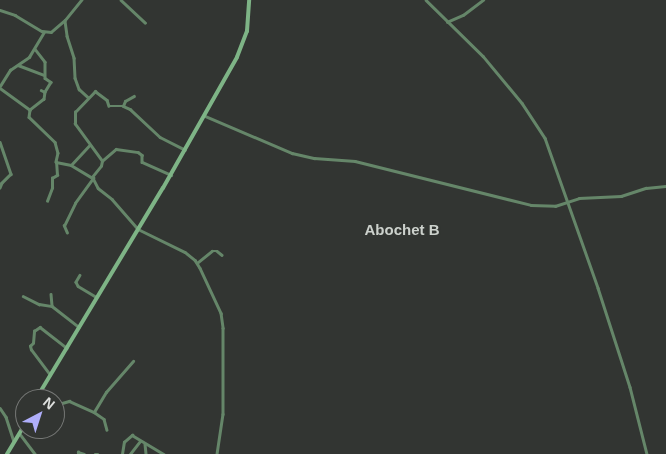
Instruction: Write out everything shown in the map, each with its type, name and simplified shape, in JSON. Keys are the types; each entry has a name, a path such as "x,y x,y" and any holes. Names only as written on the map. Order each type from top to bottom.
{"main road":[{"path":"42,389 205,116 243,46 247,31 249,0"},
{"path":"8,454 17,439"}],"street":[{"path":"0,10 15,15 44,32 55,30 81,0"},
{"path":"121,0 145,22"},
{"path":"426,0 483,56 538,125 553,158 568,200 628,381 647,454"},
{"path":"447,22 463,15 483,0"},
{"path":"66,19 66,36 74,58 75,78 80,89 88,97"},
{"path":"30,110 0,87 10,70 25,61 35,49 44,32"},
{"path":"35,49 45,62 44,75"},
{"path":"18,65 44,75 51,82 43,91 44,99 30,110 28,115 32,122 50,137 56,146 57,175 52,178 52,188 47,201"},
{"path":"102,161 89,146 75,124 74,116 88,97 95,91 108,100 109,106 123,106 152,128 160,137 185,150"},
{"path":"123,106 125,100 134,96"},
{"path":"205,116 257,140 304,157 355,161 531,205 555,206 568,200 595,196 621,196 646,188 666,186"},
{"path":"0,142 10,174 0,188"},
{"path":"72,165 89,146"},
{"path":"67,234 64,226 75,203 101,166 102,161 116,149 141,153 142,162 170,175"},
{"path":"56,162 72,165 92,178 98,188 112,199 138,229 150,237 185,252 197,263 221,313 224,328 222,414 217,454"},
{"path":"197,263 212,251 217,251 222,255"},
{"path":"80,275 76,282 78,286 96,298"},
{"path":"51,294 52,306"},
{"path":"23,296 39,304 52,306 79,327"},
{"path":"50,375 31,350 30,346 33,343 34,331 40,327 67,348"},
{"path":"94,412 106,392 133,361"},
{"path":"65,402 69,401 94,412 104,419 107,430"},
{"path":"0,408 6,417 14,443"},
{"path":"122,454 124,442 130,435 164,454"},
{"path":"24,439 34,454"},
{"path":"130,454 140,441"},
{"path":"145,444 146,454"},
{"path":"78,454 78,452 84,454"}],"district":[{"name":"Abochet B","path":"402,230"}]}
